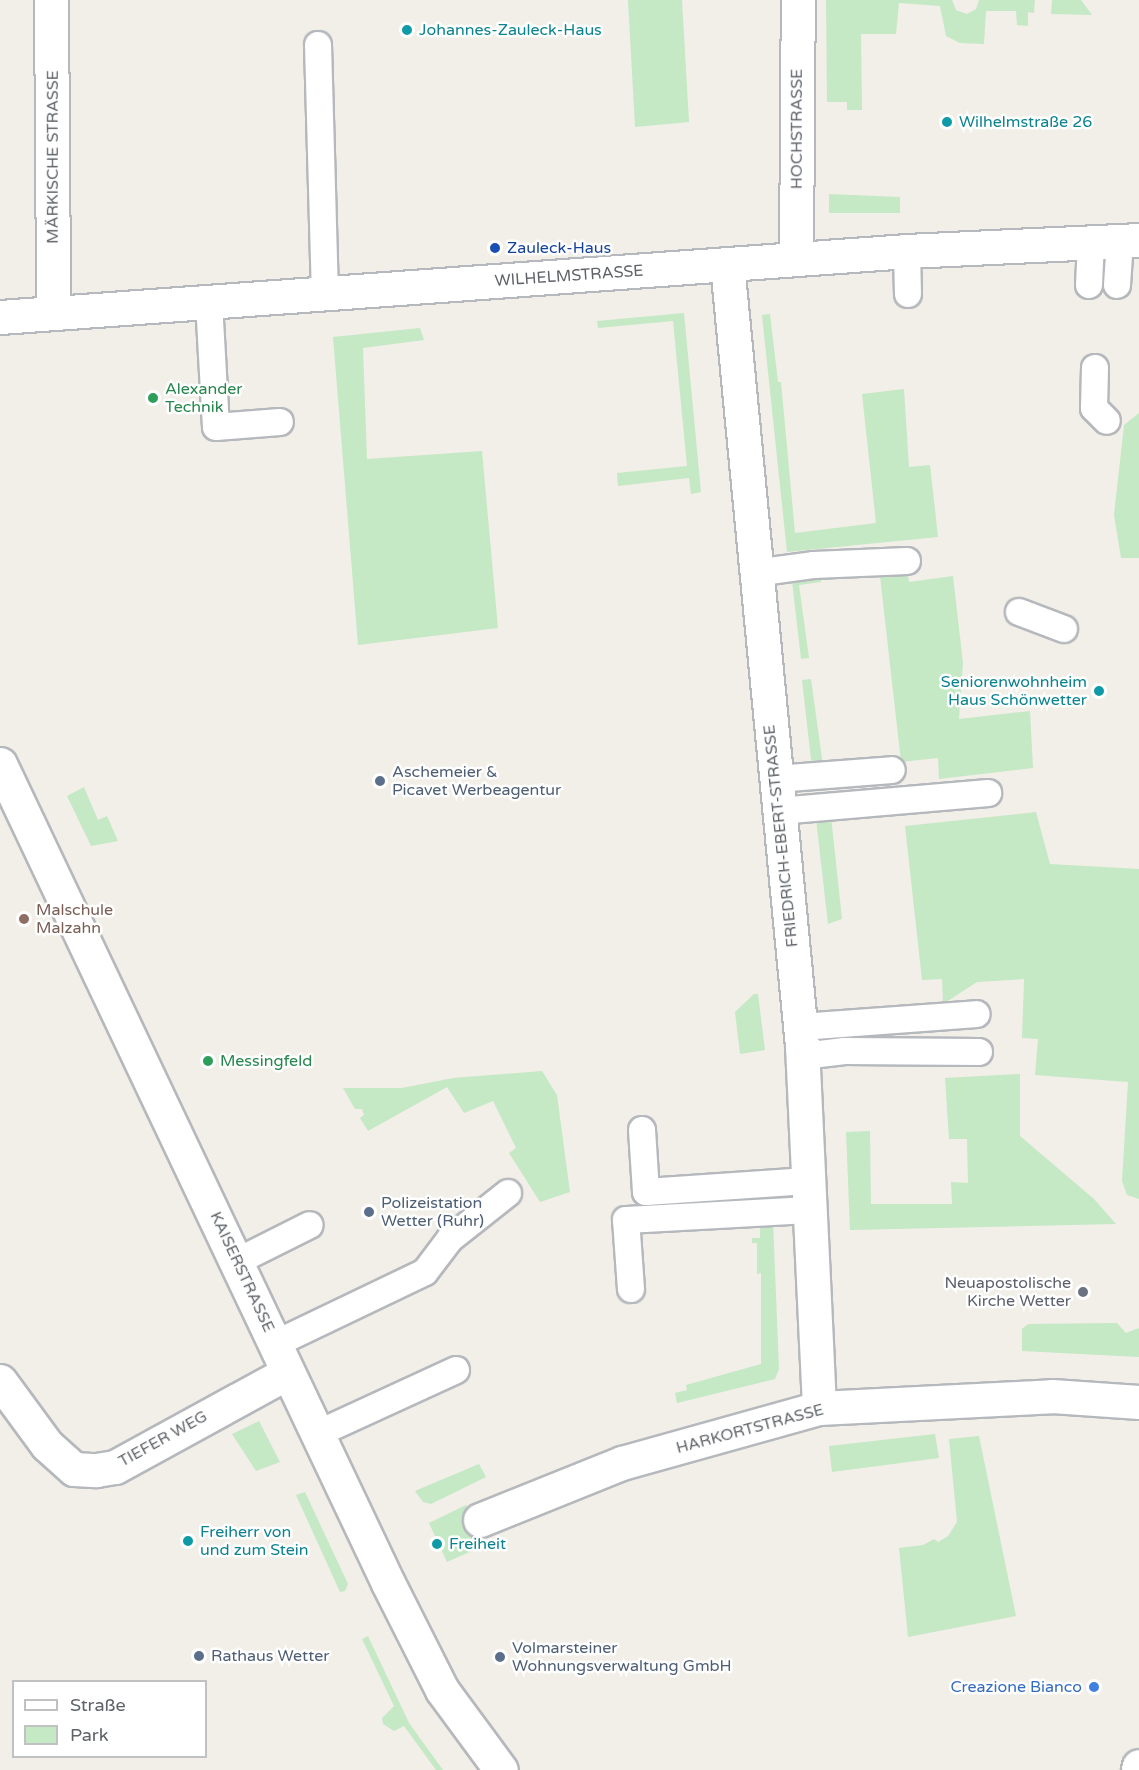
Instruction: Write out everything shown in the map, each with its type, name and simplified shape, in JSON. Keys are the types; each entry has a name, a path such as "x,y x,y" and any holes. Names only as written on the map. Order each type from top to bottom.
{"street":[{"name":"MÄRKISCHE STRASSE","path":"51,0 53,314"},
{"name":"HOCHSTRASSE","path":"796,259 798,0"},
{"name":"WILHELMSTRASSE","path":"0,317 907,251 1117,241"},
{"name":"FRIEDRICH-EBERT-STRASSE","path":"727,264 802,1042 819,1408"},
{"name":"KAISERSTRASSE","path":"0,764 238,1261 274,1344 442,1690 501,1770"},
{"name":"TIEFER WEG","path":"0,1381 46,1445 74,1469 96,1470 115,1467 288,1373"},
{"name":"HARKORTSTRASSE","path":"480,1520 622,1463 819,1408 1052,1396 1139,1402"}],"lane":[{"path":"318,45 325,293"},
{"path":"1117,241 1117,285"},
{"path":"1089,285 1117,241"},
{"path":"907,251 908,294"},
{"path":"209,302 216,427 280,422"},
{"path":"1095,368 1094,408 1107,421"},
{"path":"755,573 814,565 907,561"},
{"path":"1019,612 1064,629"},
{"path":"776,779 892,770"},
{"path":"779,811 988,793"},
{"path":"802,1042 977,1014"},
{"path":"802,1042 845,1052 979,1052"},
{"path":"642,1130 646,1192 809,1196"},
{"path":"274,1344 424,1272 450,1239 508,1193"},
{"path":"631,1289 626,1220 809,1196"},
{"path":"238,1261 310,1225"},
{"path":"317,1434 456,1370"}],"green space":[{"path":"628,0 682,0 689,122 635,127"},
{"path":"826,0 952,0 956,10 967,14 976,9 979,0 1035,0 1034,13 1028,12 1028,26 1017,25 1016,11 986,11 984,44 960,43 946,36 940,6 899,3 896,34 861,34 862,110 847,110 847,102 827,102"},
{"path":"1052,0 1081,0 1092,15 1051,14"},
{"path":"829,194 900,197 900,213 829,213"},
{"path":"684,313 701,492 691,494 689,478 618,486 617,473 687,466 673,321 598,328 597,321"},
{"path":"770,314 778,382 781,382 795,533 876,523 862,394 904,389 909,467 930,465 938,537 787,552 762,315"},
{"path":"420,328 424,340 363,348 367,459 482,451 498,628 358,645 333,337"},
{"path":"1139,413 1139,558 1121,558 1114,515 1124,425"},
{"path":"880,576 908,576 909,582 953,576 963,663 959,719 1030,711 1033,768 939,779 938,758 901,762"},
{"path":"821,577 821,582 799,585 809,658 801,659 792,581"},
{"path":"811,679 823,766 812,768 802,680"},
{"path":"84,787 98,820 107,816 118,841 91,846 67,796"},
{"path":"1036,812 1050,864 1139,869 1139,1199 1127,1195 1122,1181 1128,1082 1035,1075 1038,1039 1022,1038 1024,979 977,982 943,1004 942,979 922,980 905,826"},
{"path":"831,817 842,919 828,924 816,819"},
{"path":"754,994 758,994 765,1050 740,1054 735,1012"},
{"path":"542,1071 557,1095 570,1192 540,1202 509,1153 516,1148 493,1101 464,1113 447,1087 368,1131 360,1118 364,1115 362,1109 355,1109 343,1088 402,1088 453,1078"},
{"path":"1020,1074 1020,1136 1094,1199 1116,1224 850,1230 846,1132 870,1131 871,1204 952,1204 951,1182 968,1183 967,1139 949,1139 945,1078"},
{"path":"773,1221 779,1369 775,1379 677,1403 675,1393 687,1390 686,1385 761,1364 761,1273 757,1274 757,1243 752,1243 752,1238 760,1238 760,1222"},
{"path":"1117,1323 1126,1333 1139,1328 1139,1357 1022,1351 1022,1329 1028,1324"},
{"path":"259,1421 280,1462 256,1471 232,1434"},
{"path":"935,1434 939,1458 832,1472 829,1446"},
{"path":"979,1436 1016,1616 908,1637 899,1548 923,1545 934,1539 938,1542 948,1536 957,1522 949,1439"},
{"path":"479,1464 486,1477 431,1504 423,1502 415,1491"},
{"path":"305,1492 348,1584 345,1591 340,1592 296,1495"},
{"path":"466,1505 485,1545 447,1562 429,1523"},
{"path":"368,1636 409,1723 443,1770 436,1770 404,1726 394,1731 383,1724 382,1718 394,1706 362,1639"}],"place":[{"name":"Johannes-Zauleck-Haus","path":"407,30"},
{"name":"Wilhelmstraße 26","path":"947,122"},
{"name":"Zauleck-Haus","path":"495,248"},
{"name":"Alexander Technik","path":"153,398"},
{"name":"Seniorenwohnheim Haus Schönwetter","path":"1099,691"},
{"name":"Aschemeier & Picavet Werbeagentur","path":"380,781"},
{"name":"Malschule Malzahn","path":"24,919"},
{"name":"Messingfeld","path":"208,1061"},
{"name":"Polizeistation Wetter (Ruhr)","path":"369,1212"},
{"name":"Neuapostolische Kirche Wetter","path":"1083,1292"},
{"name":"Freiherr von und zum Stein","path":"188,1541"},
{"name":"Freiheit","path":"437,1544"},
{"name":"Rathaus Wetter","path":"199,1656"},
{"name":"Volmarsteiner Wohnungsverwaltung GmbH","path":"500,1657"},
{"name":"Creazione Bianco","path":"1094,1687"}]}
